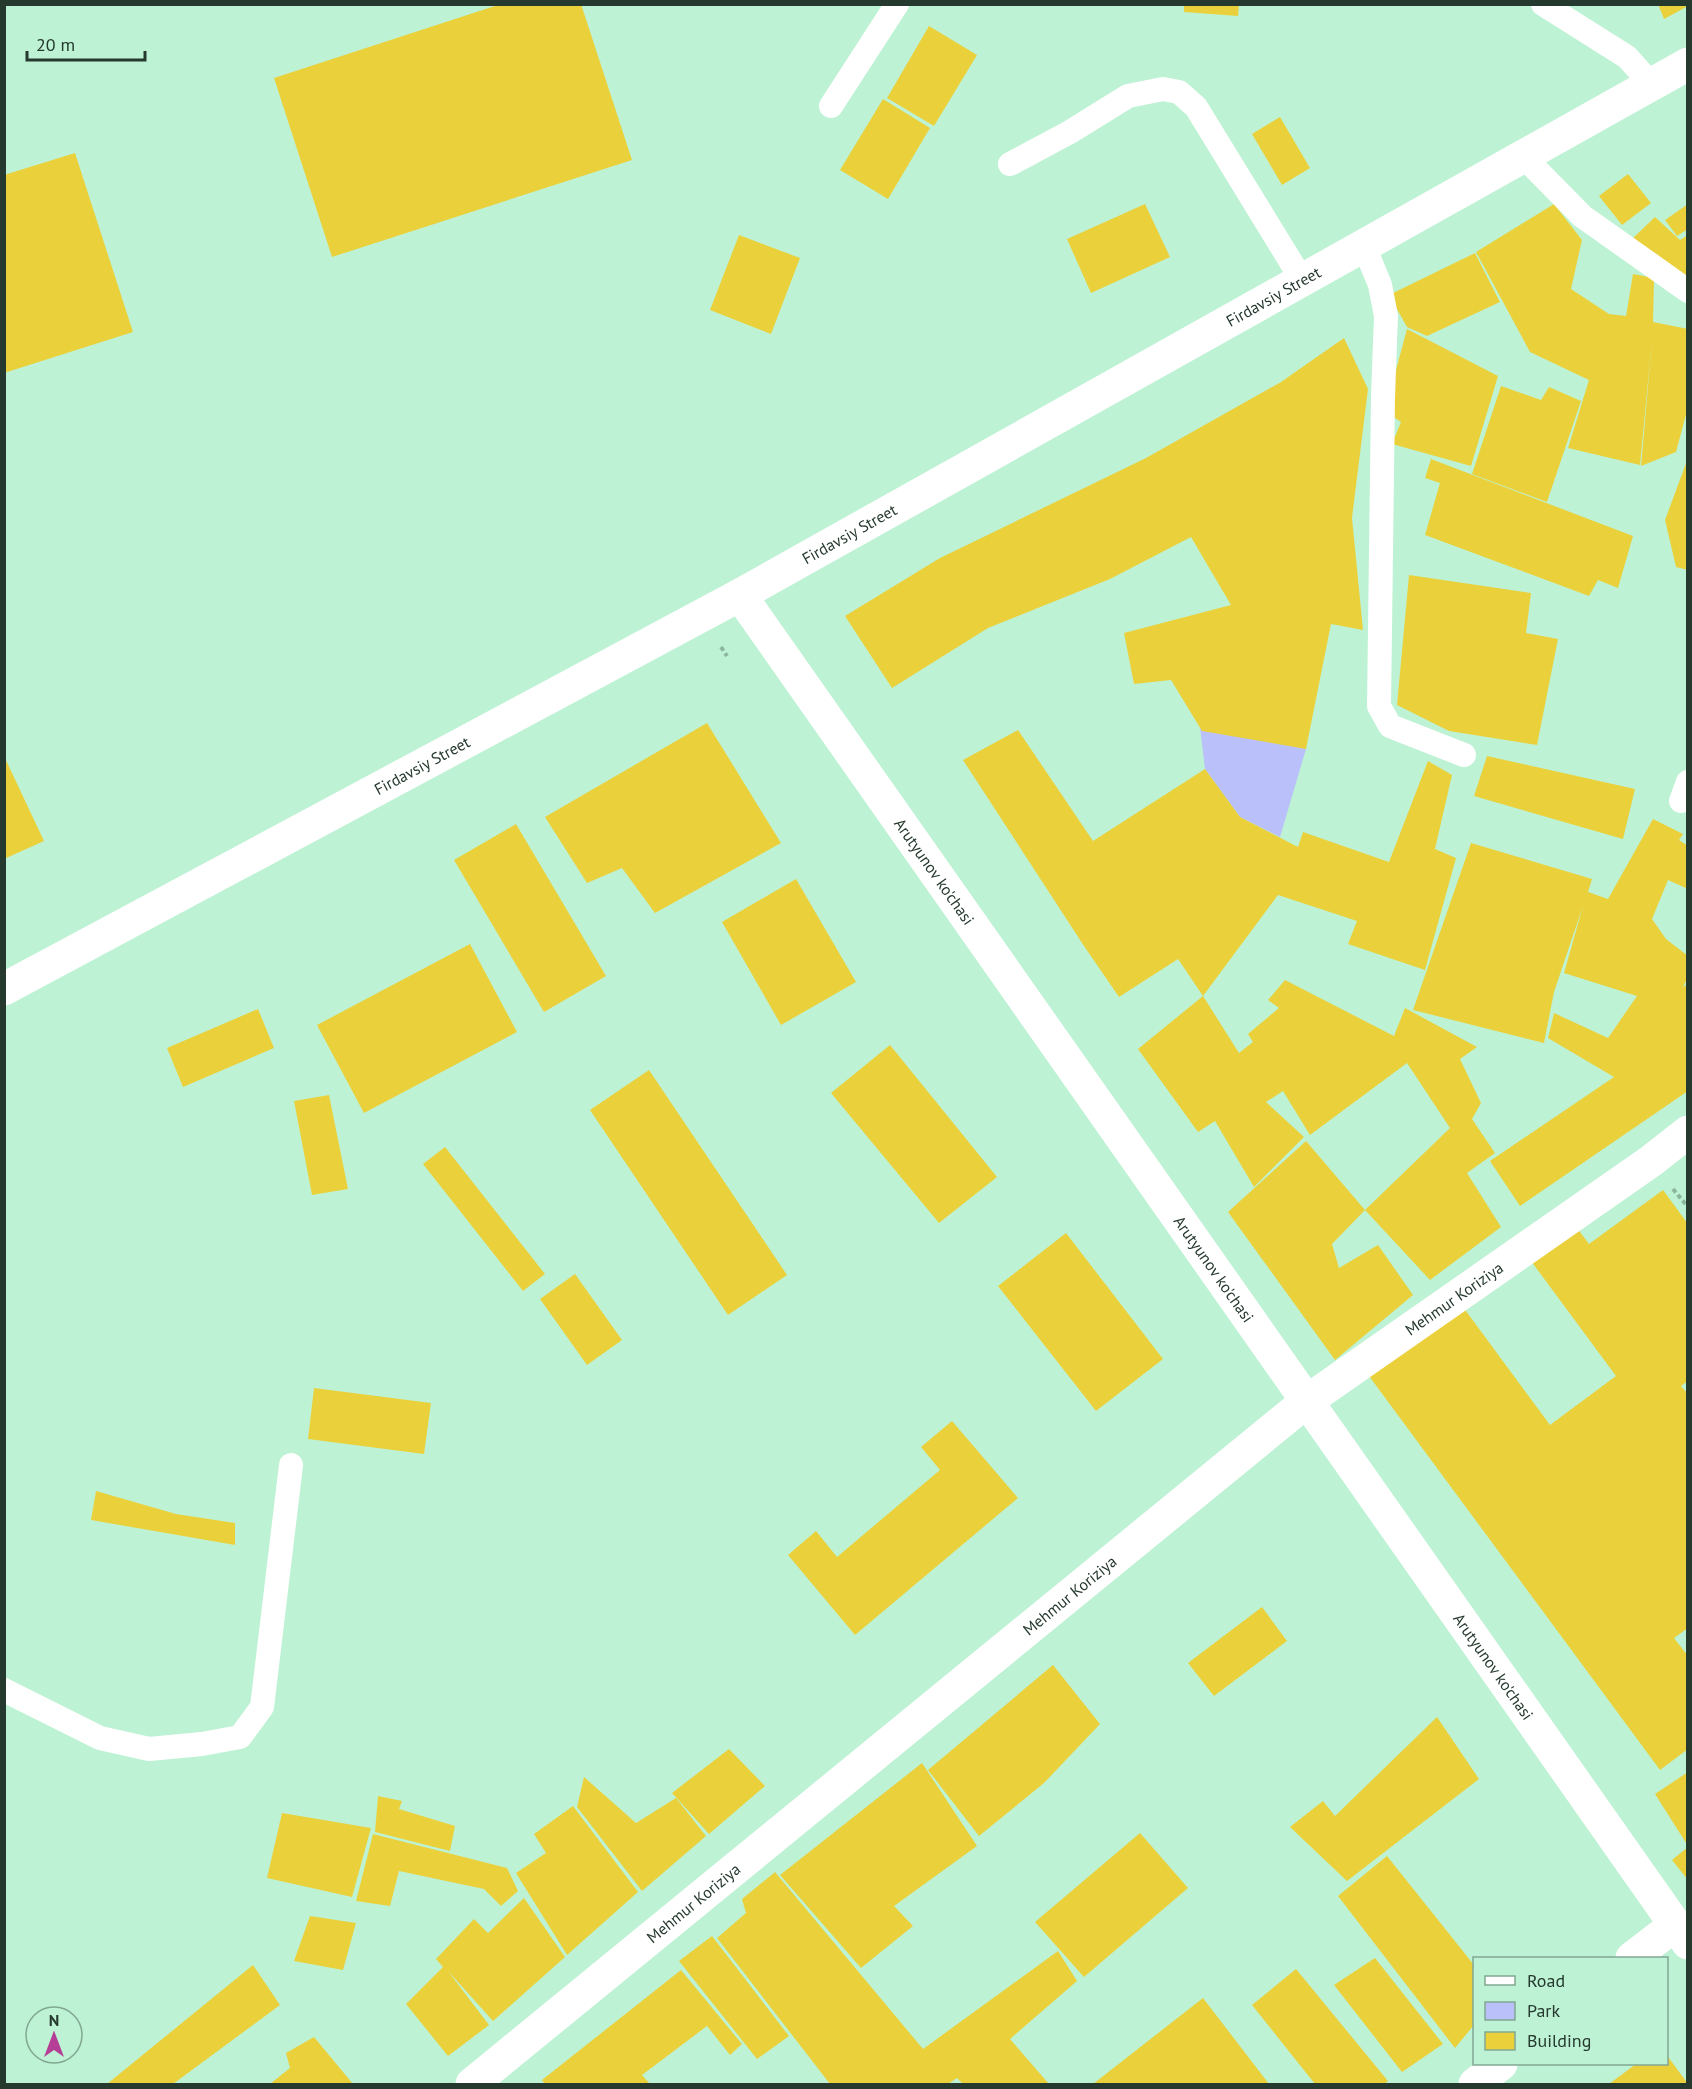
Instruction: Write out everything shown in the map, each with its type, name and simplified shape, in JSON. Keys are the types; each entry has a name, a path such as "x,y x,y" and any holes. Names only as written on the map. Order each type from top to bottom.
{"street":[{"name":"Firdavsiy Street","path":"4,989 740,595 1688,64"},
{"name":"Arutyunov ko'chasi","path":"740,595 1681,1934"},
{"name":"Mehmur Koriziya","path":"472,2085 1307,1401 1651,1161 1688,1132"},
{"path":"1636,1957 1681,1934"},
{"path":"1475,2085 1500,2065"}],"lane":[{"path":"831,106 897,4"},
{"path":"1543,4 1627,57 1652,85"},
{"path":"1010,165 1128,96 1163,89 1179,92 1197,107 1302,280"},
{"path":"1523,156 1582,216 1688,291"},
{"path":"1364,246 1380,285 1386,316 1379,706 1390,726 1464,755"},
{"path":"4,1690 100,1738 149,1749 202,1744 240,1737 262,1707 291,1465"}],"green space":[{"path":"1200,727 1306,749 1280,837 1240,817 1205,769"}],"building":[{"path":"501,4 581,4 632,160 332,257 274,78"},
{"path":"1184,4 1239,4 1238,16 1184,12"},
{"path":"1658,4 1688,4 1688,6 1664,19"},
{"path":"929,26 977,55 934,126 887,98"},
{"path":"883,99 930,128 888,199 840,170"},
{"path":"1280,117 1310,168 1282,185 1252,134"},
{"path":"75,153 133,332 4,373 4,175"},
{"path":"1628,174 1651,203 1622,225 1599,196"},
{"path":"1145,204 1170,257 1091,293 1067,239"},
{"path":"1554,204 1582,240 1571,289 1609,314 1626,316 1633,274 1654,278 1653,322 1688,329 1688,407 1676,452 1641,466 1652,340 1640,465 1568,448 1589,380 1530,352 1476,252"},
{"path":"1688,204 1688,229 1677,236 1665,220"},
{"path":"1655,217 1680,240 1688,235 1688,282 1630,241"},
{"path":"739,235 800,258 771,334 710,310"},
{"path":"1475,253 1500,302 1427,336 1407,327 1389,295"},
{"path":"1407,329 1498,376 1471,466 1392,444 1401,422 1385,411"},
{"path":"1344,338 1368,389 1352,518 1363,630 1331,624 1306,749 1202,731 1171,680 1134,684 1124,633 1231,605 1191,537 1110,579 988,628 892,688 845,616 940,558 1146,458 1281,382"},
{"path":"1501,386 1541,400 1549,387 1581,401 1547,502 1472,474"},
{"path":"1688,458 1688,570 1676,567 1665,520"},
{"path":"1431,459 1633,536 1618,588 1598,580 1589,596 1425,535 1440,483 1425,478"},
{"path":"1409,575 1531,593 1526,633 1558,639 1537,745 1449,731 1397,705"},
{"path":"707,723 781,843 655,913 622,868 587,883 545,817"},
{"path":"1018,730 1093,841 1205,769 1240,817 1298,847 1303,832 1389,862 1428,761 1452,775 1435,849 1456,858 1425,970 1348,944 1357,921 1278,895 1203,996 1178,959 1119,997 963,760"},
{"path":"4,756 44,841 4,859"},
{"path":"1487,756 1635,789 1623,839 1474,796"},
{"path":"1653,819 1683,834 1679,840 1688,846 1688,889 1668,880 1652,919 1666,939 1688,956 1688,977 1683,987 1688,984 1688,1091 1520,1206 1490,1161 1614,1077 1548,1038 1554,1013 1608,1038 1637,996 1564,973 1583,906 1554,992 1544,1043 1413,1010 1471,843 1592,879 1588,892 1608,899"},
{"path":"516,824 606,976 544,1012 454,860"},
{"path":"796,879 856,982 781,1025 722,922"},
{"path":"470,944 517,1032 364,1113 317,1025"},
{"path":"1285,980 1394,1036 1405,1008 1477,1047 1460,1059 1481,1103 1472,1119 1495,1153 1467,1173 1501,1227 1430,1280 1365,1210 1450,1128 1407,1063 1310,1135 1283,1091 1266,1102 1304,1137 1254,1187 1215,1121 1198,1132 1138,1049 1203,996 1239,1053 1253,1042 1248,1034 1279,1008 1268,1000"},
{"path":"258,1009 274,1048 183,1087 167,1048"},
{"path":"890,1045 997,1177 939,1223 831,1093"},
{"path":"649,1070 787,1275 728,1315 590,1110"},
{"path":"329,1095 348,1189 312,1195 294,1101"},
{"path":"1306,1141 1365,1210 1332,1244 1339,1268 1378,1245 1413,1295 1335,1360 1228,1212"},
{"path":"445,1147 545,1274 523,1291 423,1164"},
{"path":"1663,1190 1688,1224 1688,1381 1681,1386 1688,1394 1688,1628 1674,1638 1688,1656 1688,1749 1660,1770 1369,1376 1463,1307 1550,1425 1616,1376 1531,1261 1577,1228 1589,1244"},
{"path":"1066,1233 1163,1359 1096,1411 998,1286"},
{"path":"575,1274 622,1340 587,1365 540,1299"},
{"path":"314,1388 431,1403 424,1454 308,1439"},
{"path":"952,1421 1018,1498 855,1635 788,1555 816,1531 837,1557 940,1470 921,1447"},
{"path":"96,1491 176,1514 235,1523 235,1545 91,1520"},
{"path":"1262,1607 1287,1641 1214,1696 1188,1663"},
{"path":"1053,1665 1100,1724 1044,1783 979,1836 928,1770"},
{"path":"1437,1717 1479,1779 1347,1881 1290,1827 1323,1801 1335,1816"},
{"path":"729,1749 765,1786 709,1834 672,1793"},
{"path":"922,1763 977,1846 894,1906 913,1926 861,1968 780,1875"},
{"path":"1688,1772 1688,1846 1655,1794"},
{"path":"584,1777 636,1823 676,1798 706,1836 642,1891 577,1807"},
{"path":"378,1796 402,1801 399,1809 455,1826 450,1851 375,1832"},
{"path":"573,1806 638,1892 567,1955 516,1873 546,1853 534,1834"},
{"path":"282,1813 371,1828 352,1897 267,1878"},
{"path":"1140,1833 1188,1888 1084,1977 1035,1922"},
{"path":"373,1834 507,1868 518,1891 501,1906 484,1889 399,1871 390,1906 356,1901"},
{"path":"1688,1847 1688,1880 1672,1860"},
{"path":"1387,1856 1473,1964 1473,2026 1455,2048 1338,1896"},
{"path":"775,1872 923,2049 1058,1951 1077,1981 1010,2039 1049,2084 963,2084 957,2078 948,2084 830,2084 717,1938 746,1913 742,1899"},
{"path":"524,1898 565,1957 493,2021 448,1971 489,2025 448,2056 406,2004 443,1967 436,1959 474,1919 488,1933"},
{"path":"310,1916 356,1923 343,1970 294,1961"},
{"path":"712,1936 789,2036 757,2059 679,1961"},
{"path":"1375,1958 1443,2044 1402,2072 1334,1985"},
{"path":"253,1965 280,2005 173,2084 107,2084"},
{"path":"1296,1969 1388,2081 1384,2084 1315,2084 1252,2005"},
{"path":"681,1970 742,2044 730,2055 707,2026 642,2075 650,2084 545,2084 542,2080"},
{"path":"1203,1998 1269,2084 1093,2084"},
{"path":"314,2037 353,2084 270,2084 290,2068 286,2053"},
{"path":"1668,2057 1688,2084 1609,2084 1635,2065 1668,2065"}]}
